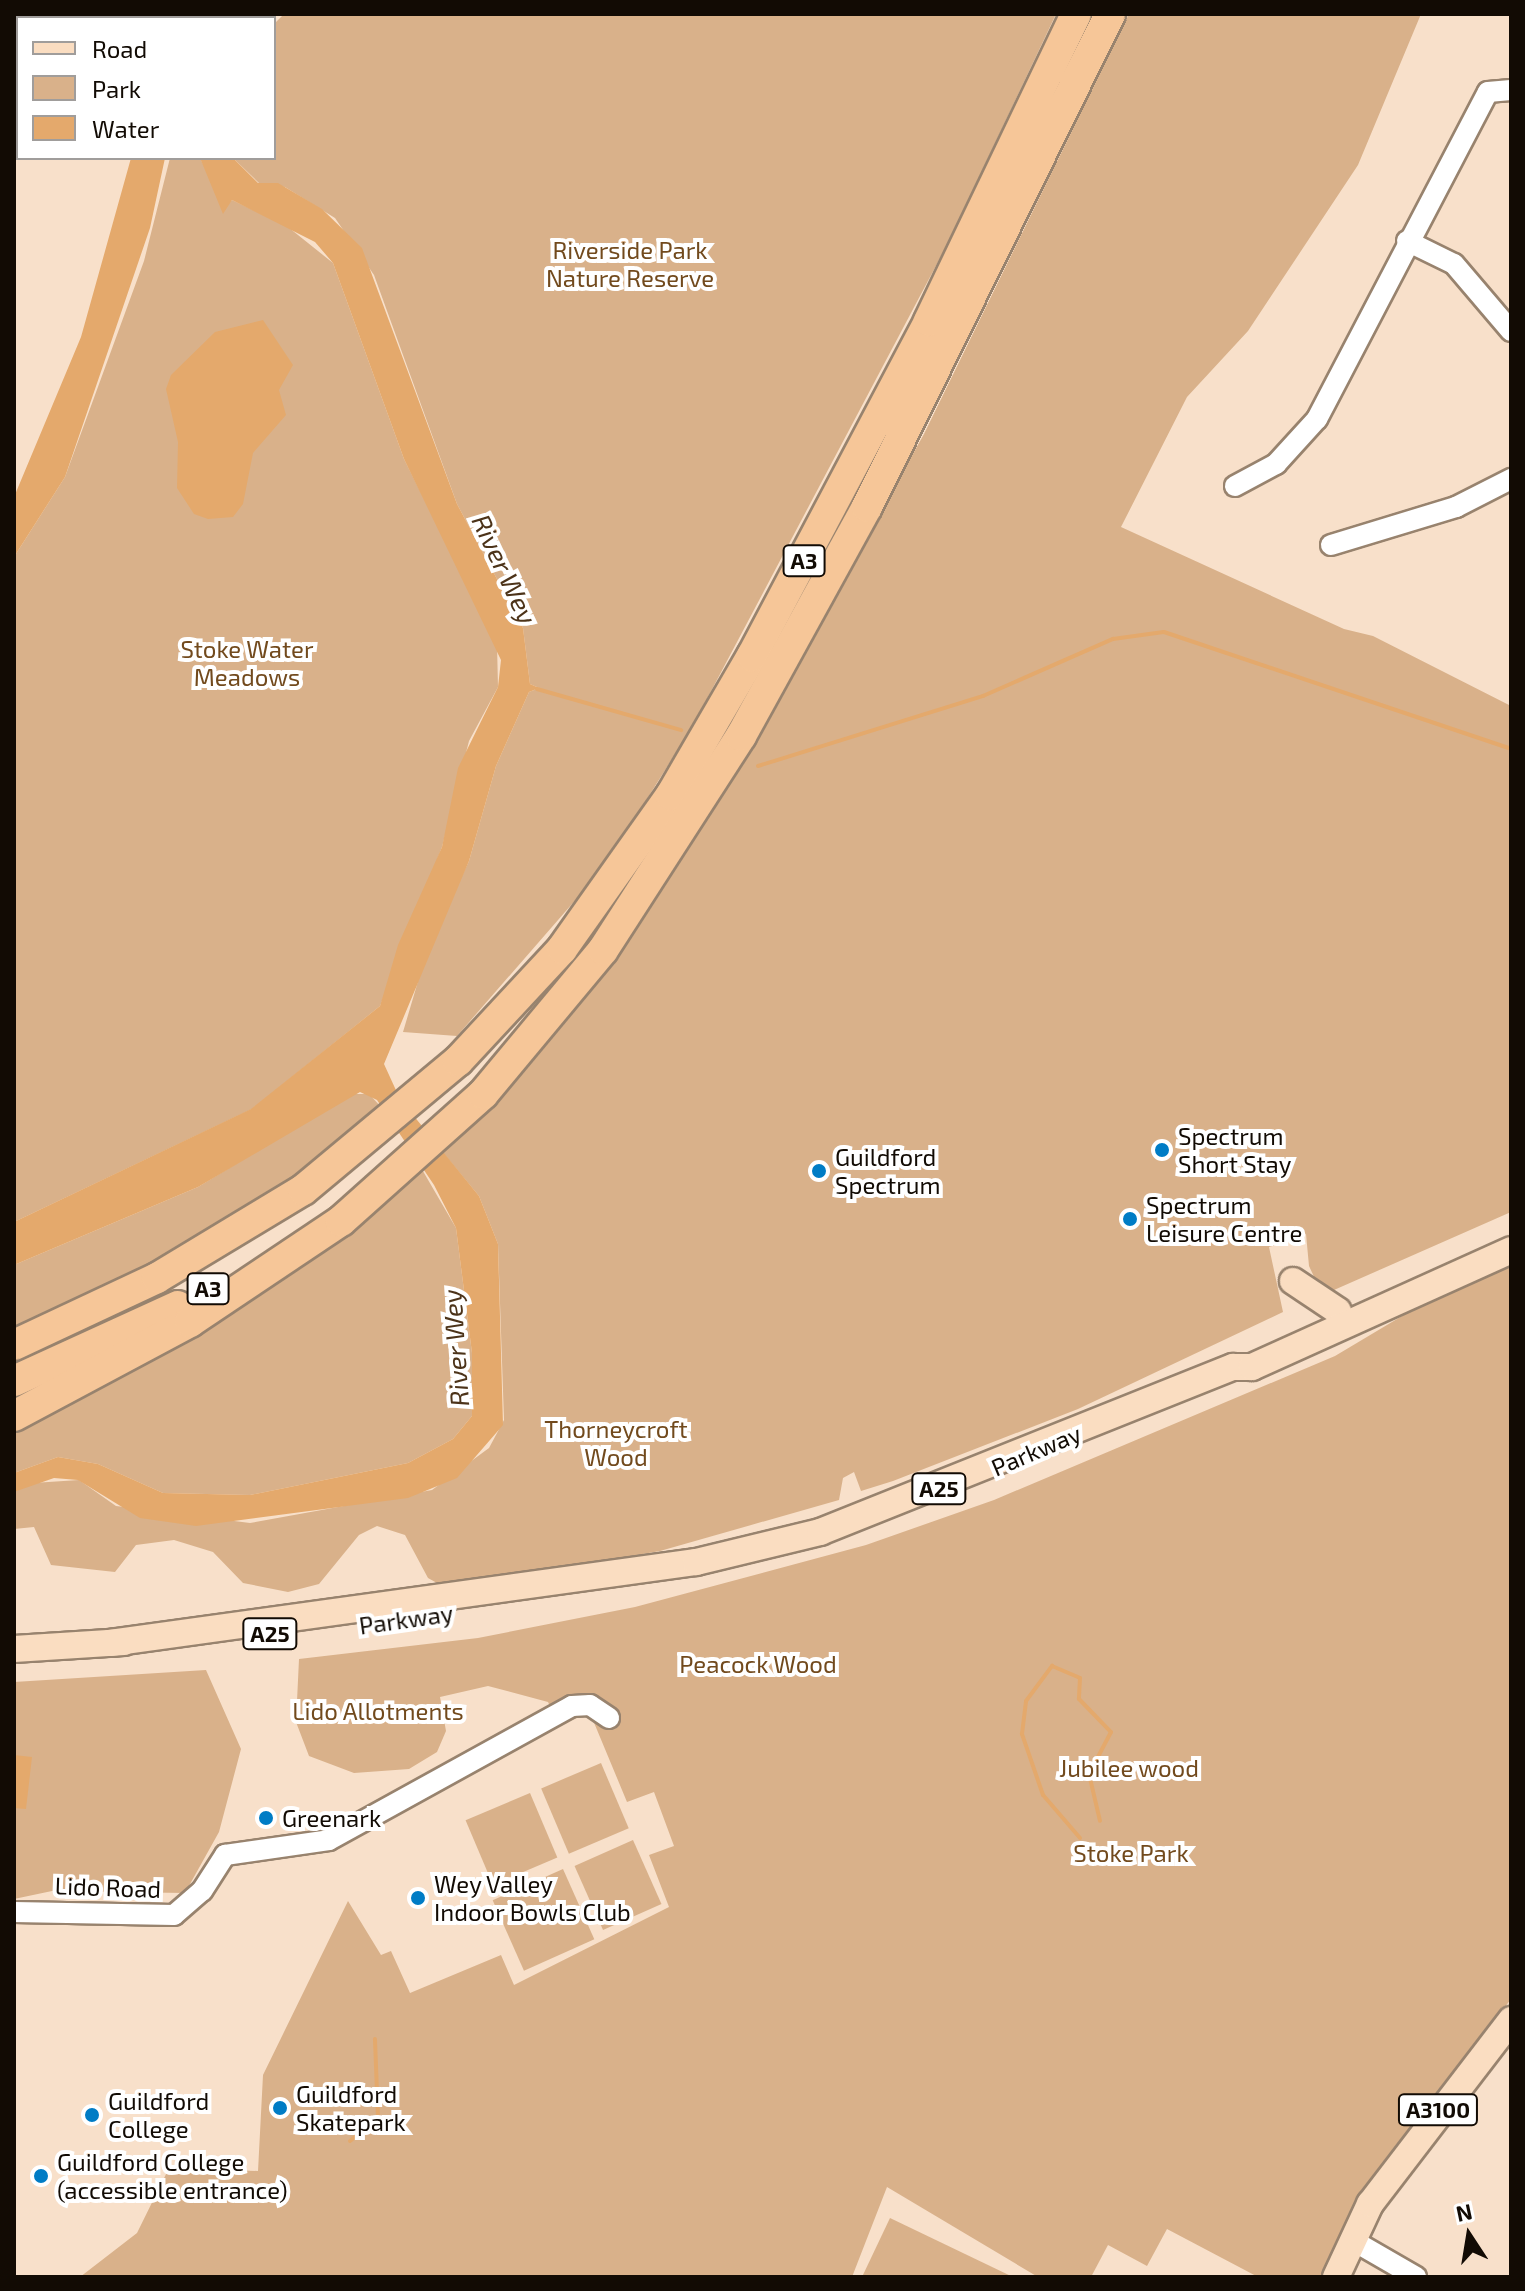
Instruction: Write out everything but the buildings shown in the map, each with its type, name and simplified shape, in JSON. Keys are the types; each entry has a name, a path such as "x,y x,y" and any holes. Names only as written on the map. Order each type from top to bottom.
{"highway":[{"name":"A3","path":"14,1345 202,1254 365,1143 458,1061 585,921 705,738 897,384 1076,14"},
{"name":"A3","path":"14,1381 139,1327 242,1270 390,1174 451,1120 536,1030 622,923 741,736 951,344 1110,14"},
{"path":"14,1416 228,1298 390,1174"}],"main road":[{"name":"Parkway","path":"1233,1367 1246,1351 1511,1235"},
{"name":"Parkway","path":"14,1649 110,1643 696,1562 883,1511 1233,1367 1252,1367 1511,1250"},
{"path":"1293,1281 1338,1311"},
{"name":"A3100","path":"1336,2277 1352,2240 1407,2152 1511,2020"}],"street":[{"path":"1235,486 1276,464 1317,419 1367,336 1407,241 1488,92 1511,90"},
{"path":"1407,241 1454,264 1511,331"},
{"path":"1331,545 1456,507 1511,479"},
{"name":"Lido Road","path":"14,1912 174,1915 202,1891 225,1855 329,1840 572,1706 590,1705 609,1718"},
{"path":"1352,2240 1416,2277"}],"green space":[{"name":"Riverside Park Nature Reserve","path":"284,14 1056,14 948,243 692,727 605,866 457,1036 403,1032 427,951 469,861 496,766 529,692 539,688 530,684 523,628 457,504 374,275 335,218 285,187 259,183 235,160 276,160 276,22"},
{"name":"Thorneycroft Wood","path":"1129,14 1421,14 1358,165 1248,331 1187,397 1121,527 1344,629 1373,636 1511,706 1511,1212 1334,1290 1316,1281 1309,1266 1306,1234 1269,1247 1283,1312 1078,1409 893,1481 861,1491 854,1472 843,1478 839,1500 660,1551 446,1588 428,1578 405,1535 377,1526 359,1535 319,1584 288,1592 243,1583 213,1552 174,1540 136,1545 115,1572 51,1565 34,1527 14,1529 14,1492 33,1483 79,1480 116,1506 250,1523 432,1490 489,1448 504,1420 498,1244 479,1196 440,1149 523,1069 604,973 738,767 924,434"},
{"name":"Stoke Water Meadows","path":"169,160 201,160 225,207 232,200 288,227 333,263 404,459 497,644 498,687 469,741 442,847 380,1006 252,1109 14,1222 14,557 65,477 144,261"},
{"path":"351,1094 369,1094 382,1108 295,1177 137,1273 14,1327 14,1265 198,1187"},
{"path":"420,1166 456,1228 472,1353 472,1416 453,1439 408,1463 250,1495 163,1493 98,1464 58,1457 14,1473 14,1427"},
{"name":"Stoke Park","path":"1511,1251 1511,1999 1370,2182 1322,2277 1258,2277 1167,2229 1147,2266 1108,2245 1091,2277 1038,2277 887,2187 852,2277 80,2277 137,2233 169,2168 258,2171 263,2075 348,1901 381,1955 391,1951 410,1993 501,1955 514,1985 669,1907 649,1855 674,1846 654,1792 627,1802 590,1713 559,1725 548,1702 488,1686 440,1697 446,1731 437,1752 409,1769 354,1773 309,1756 296,1722 299,1659 478,1638 635,1607 866,1545 994,1500 1335,1356"},
{"path":"206,1670 241,1749 219,1832 185,1893 52,1891 14,1899 14,1682"},
{"path":"601,1763 629,1828 569,1854 541,1788"},
{"path":"530,1793 557,1857 493,1885 466,1820"},
{"path":"633,1840 661,1904 603,1930 575,1866"},
{"path":"563,1869 594,1939 524,1971 493,1900"},
{"path":"890,2218 1013,2277 862,2277"}],"water":[{"path":"14,14 29,16 16,16 14,79"},
{"path":"47,14 137,14 136,16"},
{"path":"130,160 165,160 150,228 65,477 14,557 14,497 81,337"},
{"path":"201,160 235,160 258,183 278,183 322,209 362,248 457,504 523,628 530,684 539,688 529,692 496,766 469,861 384,1064 400,1099 479,1196 498,1244 503,1425 457,1478 408,1498 196,1526 140,1518 78,1480 54,1478 14,1492 14,1473 58,1457 98,1464 163,1493 250,1495 408,1463 453,1439 472,1416 472,1353 456,1228 434,1185 377,1100 360,1092 198,1187 14,1265 14,1222 251,1109 380,1006 398,945 442,847 458,768 498,687 501,660 404,459 333,263 315,242 232,200 223,214"},
{"path":"263,320 293,365 279,390 286,415 253,453 243,504 233,517 208,519 194,514 177,488 178,442 166,389 171,375 215,332"},
{"path":"14,1755 32,1757 26,1809 14,1808"}],"waterway":[{"path":"758,766 983,696 1113,639 1164,632 1511,749"},
{"path":"537,689 681,730"},
{"path":"1080,1838 1043,1795 1022,1734 1026,1701 1052,1666 1080,1678 1079,1699 1111,1732 1089,1774 1100,1821"},
{"path":"350,2141 378,2118 375,2039"}],"place":[{"name":"Spectrum Short Stay","path":"1162,1150"},
{"name":"Guildford Spectrum","path":"819,1171"},
{"name":"Spectrum Leisure Centre","path":"1130,1219"},
{"name":"Greenark","path":"266,1818"},
{"name":"Wey Valley Indoor Bowls Club","path":"418,1898"},
{"name":"Guildford Skatepark","path":"280,2108"},
{"name":"Guildford College","path":"92,2115"},
{"name":"Guildford College (accessible entrance)","path":"41,2176"}],"water label":[{"name":"River Wey","path":"505,569"},
{"name":"River Wey","path":"455,1348"}],"park label":[{"name":"Peacock Wood","path":"758,1664"},
{"name":"Lido Allotments","path":"378,1711"},
{"name":"Jubilee wood","path":"1129,1768"}]}
